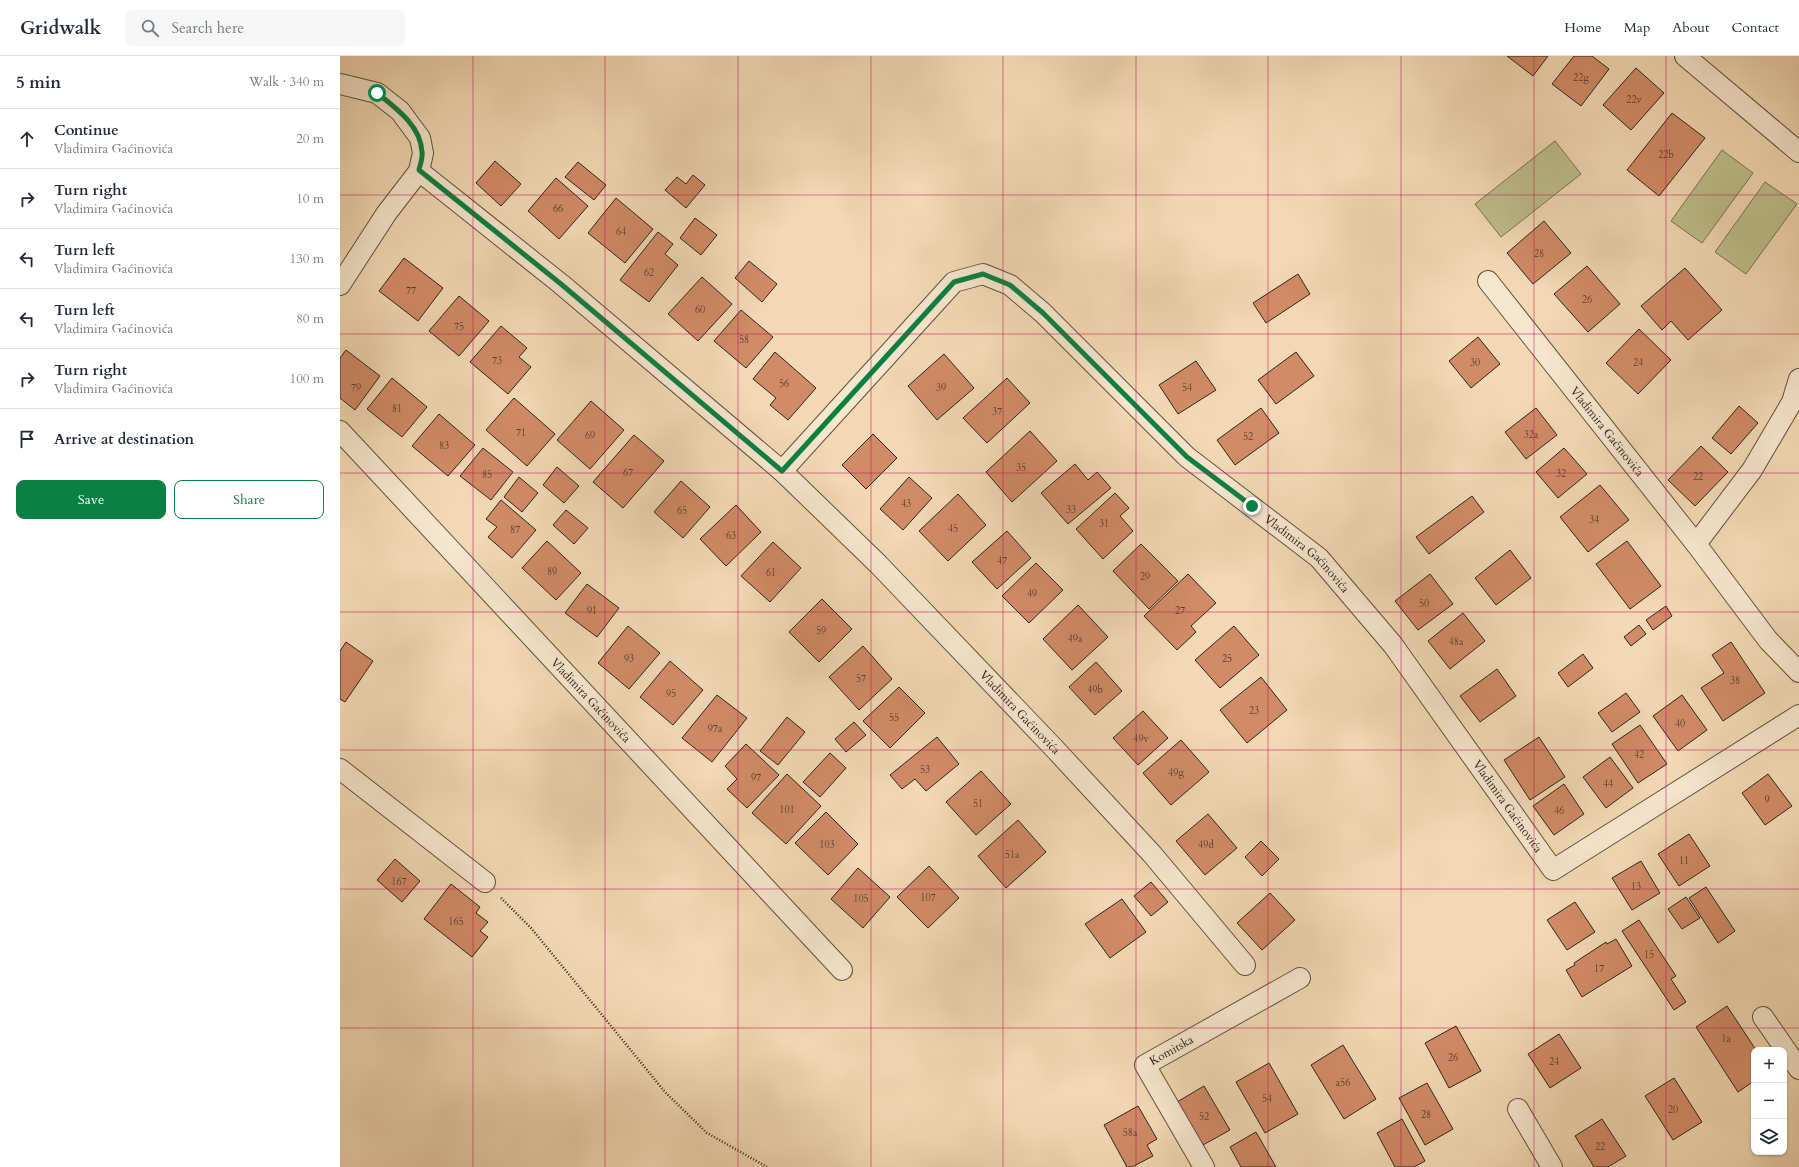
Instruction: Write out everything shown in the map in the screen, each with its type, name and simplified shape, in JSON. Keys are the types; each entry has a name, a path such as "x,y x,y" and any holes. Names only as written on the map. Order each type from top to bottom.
{"street":[{"path":"1685,56 1799,152"},
{"path":"340,84 377,93 400,111 420,138 423,153 419,170 386,214 340,285"},
{"name":"Vladimira Gaćinovića","path":"419,170 561,284 782,471 878,564 1064,758 1152,854 1245,965"},
{"name":"Vladimira Gaćinovića","path":"782,471 954,282 983,274 1010,285 1043,313 1187,457 1319,558 1393,645 1553,870 1799,715"},
{"name":"Vladimira Gaćinovića","path":"1488,281 1696,544 1768,640 1799,672"},
{"path":"1696,544 1752,470 1792,402 1799,379"},
{"name":"Vladimira Gaćinovića","path":"340,431 842,970"},
{"path":"340,769 485,882"},
{"name":"Komitska","path":"1204,1167 1145,1065 1300,978"},
{"path":"1763,1017 1799,1069"},
{"path":"1518,1109 1552,1167"}],"path":[{"path":"485,882 531,928 665,1092 707,1133 767,1167"}],"green space":[{"path":"1555,141 1581,174 1501,237 1475,204"},
{"path":"1722,150 1753,173 1702,243 1671,221"},
{"path":"1765,182 1797,204 1746,274 1715,252"}],"building":[{"path":"1507,56 1548,56 1533,76"},
{"path":"1574,56 1592,56 1609,69 1581,106 1552,84"},
{"path":"1636,68 1664,93 1631,130 1603,105"},
{"path":"1672,113 1705,138 1659,196 1627,170"},
{"path":"495,161 521,184 501,206 476,183"},
{"path":"578,162 606,185 594,200 565,177"},
{"path":"693,175 705,185 686,208 665,190 677,177 686,184"},
{"path":"556,178 588,206 559,239 528,211"},
{"path":"616,198 653,229 625,263 588,233"},
{"path":"695,218 717,235 701,255 680,238"},
{"path":"1544,221 1571,253 1533,284 1507,253"},
{"path":"658,232 673,244 665,254 678,265 649,302 620,280"},
{"path":"404,258 443,288 418,321 379,291"},
{"path":"749,261 777,284 762,302 735,278"},
{"path":"1587,266 1620,304 1588,332 1554,294"},
{"path":"1685,268 1722,310 1688,340 1671,321 1662,330 1641,306"},
{"path":"1298,274 1310,294 1266,323 1253,303"},
{"path":"702,277 732,304 698,341 668,314"},
{"path":"459,296 489,321 459,356 429,331"},
{"path":"741,310 773,337 746,368 714,341"},
{"path":"501,326 527,348 519,357 531,367 508,394 470,362"},
{"path":"1639,329 1671,360 1638,394 1606,363"},
{"path":"1478,337 1500,364 1471,388 1449,361"},
{"path":"346,350 380,376 355,410 340,398 340,358"},
{"path":"775,352 816,388 788,420 770,405 776,398 753,379"},
{"path":"1296,352 1314,376 1276,404 1258,380"},
{"path":"944,354 974,388 937,420 908,386"},
{"path":"1196,361 1216,390 1178,414 1159,385"},
{"path":"392,378 427,407 402,437 367,409"},
{"path":"1007,378 1030,403 987,443 963,418"},
{"path":"514,398 555,434 527,466 486,430"},
{"path":"591,401 624,430 590,469 557,440"},
{"path":"1739,406 1758,423 1731,454 1712,438"},
{"path":"1261,408 1279,433 1235,465 1217,440"},
{"path":"1536,408 1557,435 1526,459 1505,432"},
{"path":"439,414 475,445 448,476 412,446"},
{"path":"1030,431 1057,461 1012,502 986,472"},
{"path":"873,434 897,458 866,489 842,465"},
{"path":"634,435 664,461 623,508 593,482"},
{"path":"1701,446 1728,472 1695,506 1668,480"},
{"path":"483,448 513,472 491,500 460,476"},
{"path":"1564,448 1587,474 1558,498 1536,472"},
{"path":"1075,464 1088,480 1097,472 1111,488 1068,524 1041,493"},
{"path":"557,467 579,486 564,503 543,485"},
{"path":"519,477 538,493 522,512 504,497"},
{"path":"909,477 932,498 903,530 880,509"},
{"path":"681,481 710,507 683,538 654,512"},
{"path":"1600,485 1629,520 1588,552 1560,517"},
{"path":"1115,493 1129,508 1120,516 1133,531 1103,559 1076,529"},
{"path":"958,494 986,525 948,561 919,531"},
{"path":"1472,496 1484,512 1429,554 1416,537"},
{"path":"501,500 536,530 512,558 488,537 497,527 486,519"},
{"path":"736,505 761,532 726,566 700,539"},
{"path":"566,510 588,528 574,544 553,525"},
{"path":"1007,531 1031,558 997,589 972,562"},
{"path":"547,541 581,573 556,600 522,568"},
{"path":"1627,541 1661,586 1630,609 1596,564"},
{"path":"773,542 801,568 770,602 741,576"},
{"path":"1141,544 1178,581 1149,609 1113,571"},
{"path":"1510,550 1531,578 1496,605 1475,578"},
{"path":"1036,563 1063,590 1029,623 1002,596"},
{"path":"1188,574 1216,603 1191,626 1196,632 1177,650 1144,616"},
{"path":"1430,574 1453,604 1418,630 1395,601"},
{"path":"587,584 619,608 597,637 565,613"},
{"path":"822,599 852,629 819,662 789,632"},
{"path":"1078,605 1108,637 1072,670 1043,639"},
{"path":"1666,606 1672,616 1653,630 1646,620"},
{"path":"1463,613 1485,641 1450,669 1428,641"},
{"path":"1639,625 1646,634 1631,646 1624,637"},
{"path":"628,626 660,653 629,689 598,663"},
{"path":"1234,626 1259,655 1220,688 1195,660"},
{"path":"346,642 373,661 345,702 340,699 340,651"},
{"path":"1731,642 1765,693 1723,721 1701,688 1724,673 1712,655"},
{"path":"863,646 892,679 859,710 829,677"},
{"path":"1583,654 1593,668 1568,687 1558,673"},
{"path":"670,661 703,690 673,725 640,697"},
{"path":"1096,662 1122,691 1095,715 1069,687"},
{"path":"1497,669 1516,696 1480,722 1460,696"},
{"path":"1261,677 1287,710 1247,743 1220,710"},
{"path":"899,687 925,713 890,748 863,721"},
{"path":"1626,693 1640,712 1612,732 1598,713"},
{"path":"717,695 747,718 712,762 682,738"},
{"path":"1682,695 1707,730 1678,751 1653,716"},
{"path":"1143,711 1168,738 1138,765 1113,738"},
{"path":"787,717 805,732 778,765 760,751"},
{"path":"854,722 866,735 846,752 835,739"},
{"path":"1640,725 1667,764 1638,783 1612,744"},
{"path":"937,737 959,764 926,791 915,779 902,789 890,775"},
{"path":"1539,737 1565,777 1530,800 1504,760"},
{"path":"1181,740 1209,772 1171,805 1143,773"},
{"path":"746,744 779,775 747,808 727,789 737,779 725,766"},
{"path":"830,753 846,768 820,797 803,782"},
{"path":"1610,757 1633,788 1606,808 1583,777"},
{"path":"981,771 1011,804 976,835 946,802"},
{"path":"787,774 821,806 786,844 752,813"},
{"path":"1768,774 1792,806 1765,825 1742,793"},
{"path":"1564,784 1584,814 1554,835 1533,806"},
{"path":"826,812 858,844 828,875 795,843"},
{"path":"1208,814 1237,848 1205,875 1176,841"},
{"path":"1018,820 1046,852 1006,888 978,856"},
{"path":"1689,834 1710,866 1679,886 1658,854"},
{"path":"1261,841 1279,859 1262,876 1245,857"},
{"path":"395,859 420,881 402,902 377,880"},
{"path":"1641,861 1660,893 1632,910 1612,878"},
{"path":"929,866 959,898 928,928 897,897"},
{"path":"858,868 890,897 863,928 831,899"},
{"path":"1151,882 1168,902 1151,916 1134,896"},
{"path":"451,884 480,907 476,913 488,922 480,931 488,937 472,957 424,919"},
{"path":"1706,887 1735,931 1718,943 1689,898"},
{"path":"1270,893 1295,920 1262,950 1237,923"},
{"path":"1686,897 1700,918 1682,929 1668,909"},
{"path":"1122,899 1146,932 1110,958 1085,924"},
{"path":"1575,902 1595,932 1567,950 1547,920"},
{"path":"1639,920 1676,976 1671,979 1686,1002 1674,1010 1622,931"},
{"path":"1616,939 1632,966 1582,997 1566,970 1606,942 1607,944"},
{"path":"1727,1006 1754,1047 1751,1047 1751,1083 1738,1092 1696,1027"},
{"path":"1456,1026 1481,1071 1449,1088 1425,1043"},
{"path":"1559,1034 1581,1068 1550,1088 1528,1054"},
{"path":"1343,1045 1376,1099 1344,1119 1311,1065"},
{"path":"1269,1063 1298,1114 1265,1133 1236,1082"},
{"path":"1674,1078 1702,1122 1673,1140 1645,1096"},
{"path":"1427,1083 1453,1129 1425,1145 1399,1098"},
{"path":"1204,1086 1230,1130 1203,1145 1177,1102"},
{"path":"1138,1106 1157,1139 1147,1145 1153,1156 1132,1167 1127,1167 1104,1125"},
{"path":"1402,1119 1425,1161 1414,1167 1395,1167 1377,1133"},
{"path":"1602,1119 1626,1156 1608,1167 1594,1167 1575,1136"},
{"path":"1256,1132 1276,1167 1241,1167 1230,1147"}],"route":[{"path":"377,93 400,111 420,138 423,153 419,170 561,284 782,471 954,282 983,274 1010,285 1043,313 1187,457 1252,506"}]}
